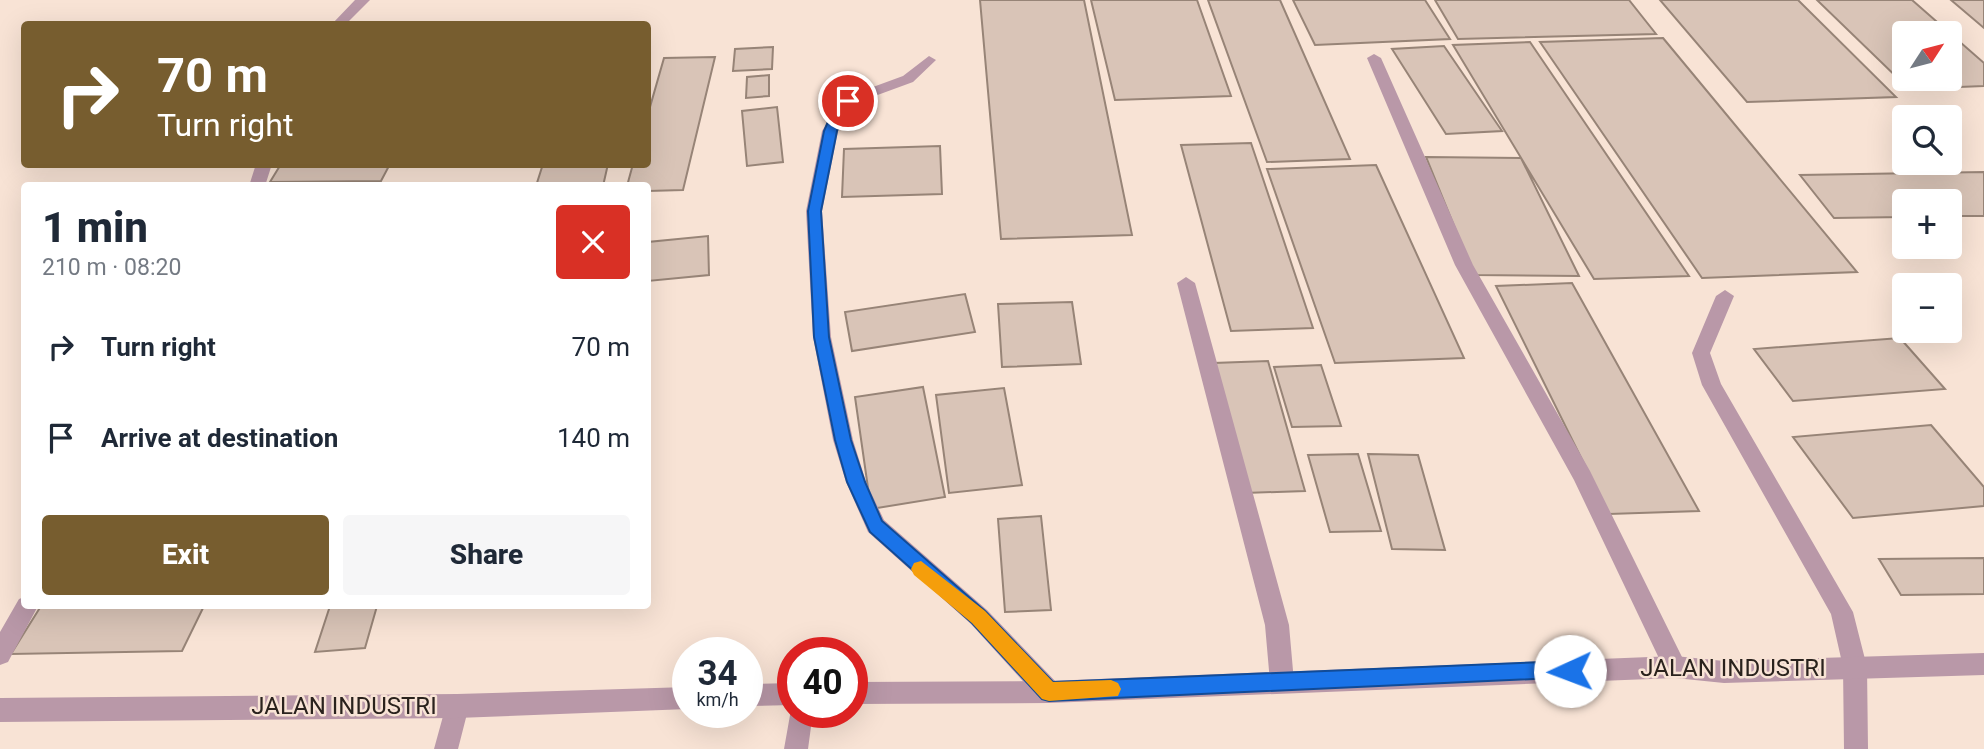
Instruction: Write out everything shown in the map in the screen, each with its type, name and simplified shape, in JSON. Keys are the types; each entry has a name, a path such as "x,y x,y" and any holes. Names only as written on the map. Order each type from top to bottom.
{"street":[{"path":"342,21 363,0"},
{"path":"1374,58 1464,265 1583,477 1675,667"},
{"path":"929,60 908,79 848,101 830,131 814,211 822,337 843,440 856,482 876,526 979,617 1049,692"},
{"path":"1186,283 1277,625 1282,682"},
{"path":"1724,296 1701,353 1712,384 1842,612 1855,667 1858,716 1856,749"},
{"path":"0,654 25,609"},
{"name":"JALAN INDUSTRI","path":"868,693 1049,692 1675,667 1724,672 1984,664"},
{"name":"JALAN INDUSTRI","path":"0,710 457,706 672,699"},
{"path":"446,749 457,706"},
{"path":"796,749 799,728"}],"building":[{"path":"980,0 1084,0 1132,235 1001,239"},
{"path":"1091,0 1197,0 1231,96 1115,100"},
{"path":"1208,0 1280,0 1350,159 1267,162"},
{"path":"1293,0 1425,0 1450,39 1315,45"},
{"path":"1435,0 1629,0 1656,34 1458,39"},
{"path":"1660,0 1798,0 1896,97 1747,102"},
{"path":"1817,0 1912,0 1936,21 1892,21 1892,73"},
{"path":"1951,0 1984,0 1984,28"},
{"path":"1663,38 1857,272 1702,278 1540,42"},
{"path":"1530,42 1689,276 1594,279 1453,45"},
{"path":"1962,44 1984,63 1984,86 1962,87"},
{"path":"1444,46 1502,131 1446,134 1392,49"},
{"path":"773,47 772,69 733,71 735,49"},
{"path":"715,57 683,190 651,191 651,182 628,182 632,168 651,168 651,104 664,58"},
{"path":"769,75 769,96 746,98 747,77"},
{"path":"777,107 783,162 747,166 742,111"},
{"path":"1251,143 1313,328 1231,331 1181,145"},
{"path":"940,146 942,194 842,197 844,149"},
{"path":"1426,157 1521,158 1579,276 1474,275"},
{"path":"1376,165 1464,358 1335,363 1267,169"},
{"path":"279,168 388,168 381,181 270,182"},
{"path":"542,168 607,168 604,182 537,182"},
{"path":"1962,172 1984,172 1984,216 1962,216 1962,189 1892,189 1892,217 1834,218 1800,175 1962,175"},
{"path":"708,236 709,275 651,281 651,242"},
{"path":"1572,283 1699,511 1609,514 1496,286"},
{"path":"965,294 975,332 852,351 845,312"},
{"path":"1072,302 1081,364 1002,367 998,304"},
{"path":"1892,339 1892,343 1904,343 1945,389 1793,401 1754,349"},
{"path":"1268,361 1305,491 1245,493 1214,363"},
{"path":"1321,365 1341,426 1292,427 1274,367"},
{"path":"923,387 945,497 871,509 855,397"},
{"path":"1004,388 1022,485 949,493 936,395"},
{"path":"1931,425 1984,487 1984,506 1853,518 1793,437"},
{"path":"1358,454 1381,531 1330,532 1308,455"},
{"path":"1368,454 1418,455 1445,550 1392,549"},
{"path":"1041,516 1051,610 1005,612 998,519"},
{"path":"1984,558 1984,594 1901,595 1879,559"},
{"path":"39,609 203,609 182,651 11,654"},
{"path":"329,609 376,609 365,648 315,652"}],"slow traffic":[{"path":"921,569 979,617 1049,692 1111,689"}],"route":[{"path":"848,101 830,131 814,211 822,337 843,440 856,482 876,526 918,567 979,617 1049,692 1570,671"}]}
